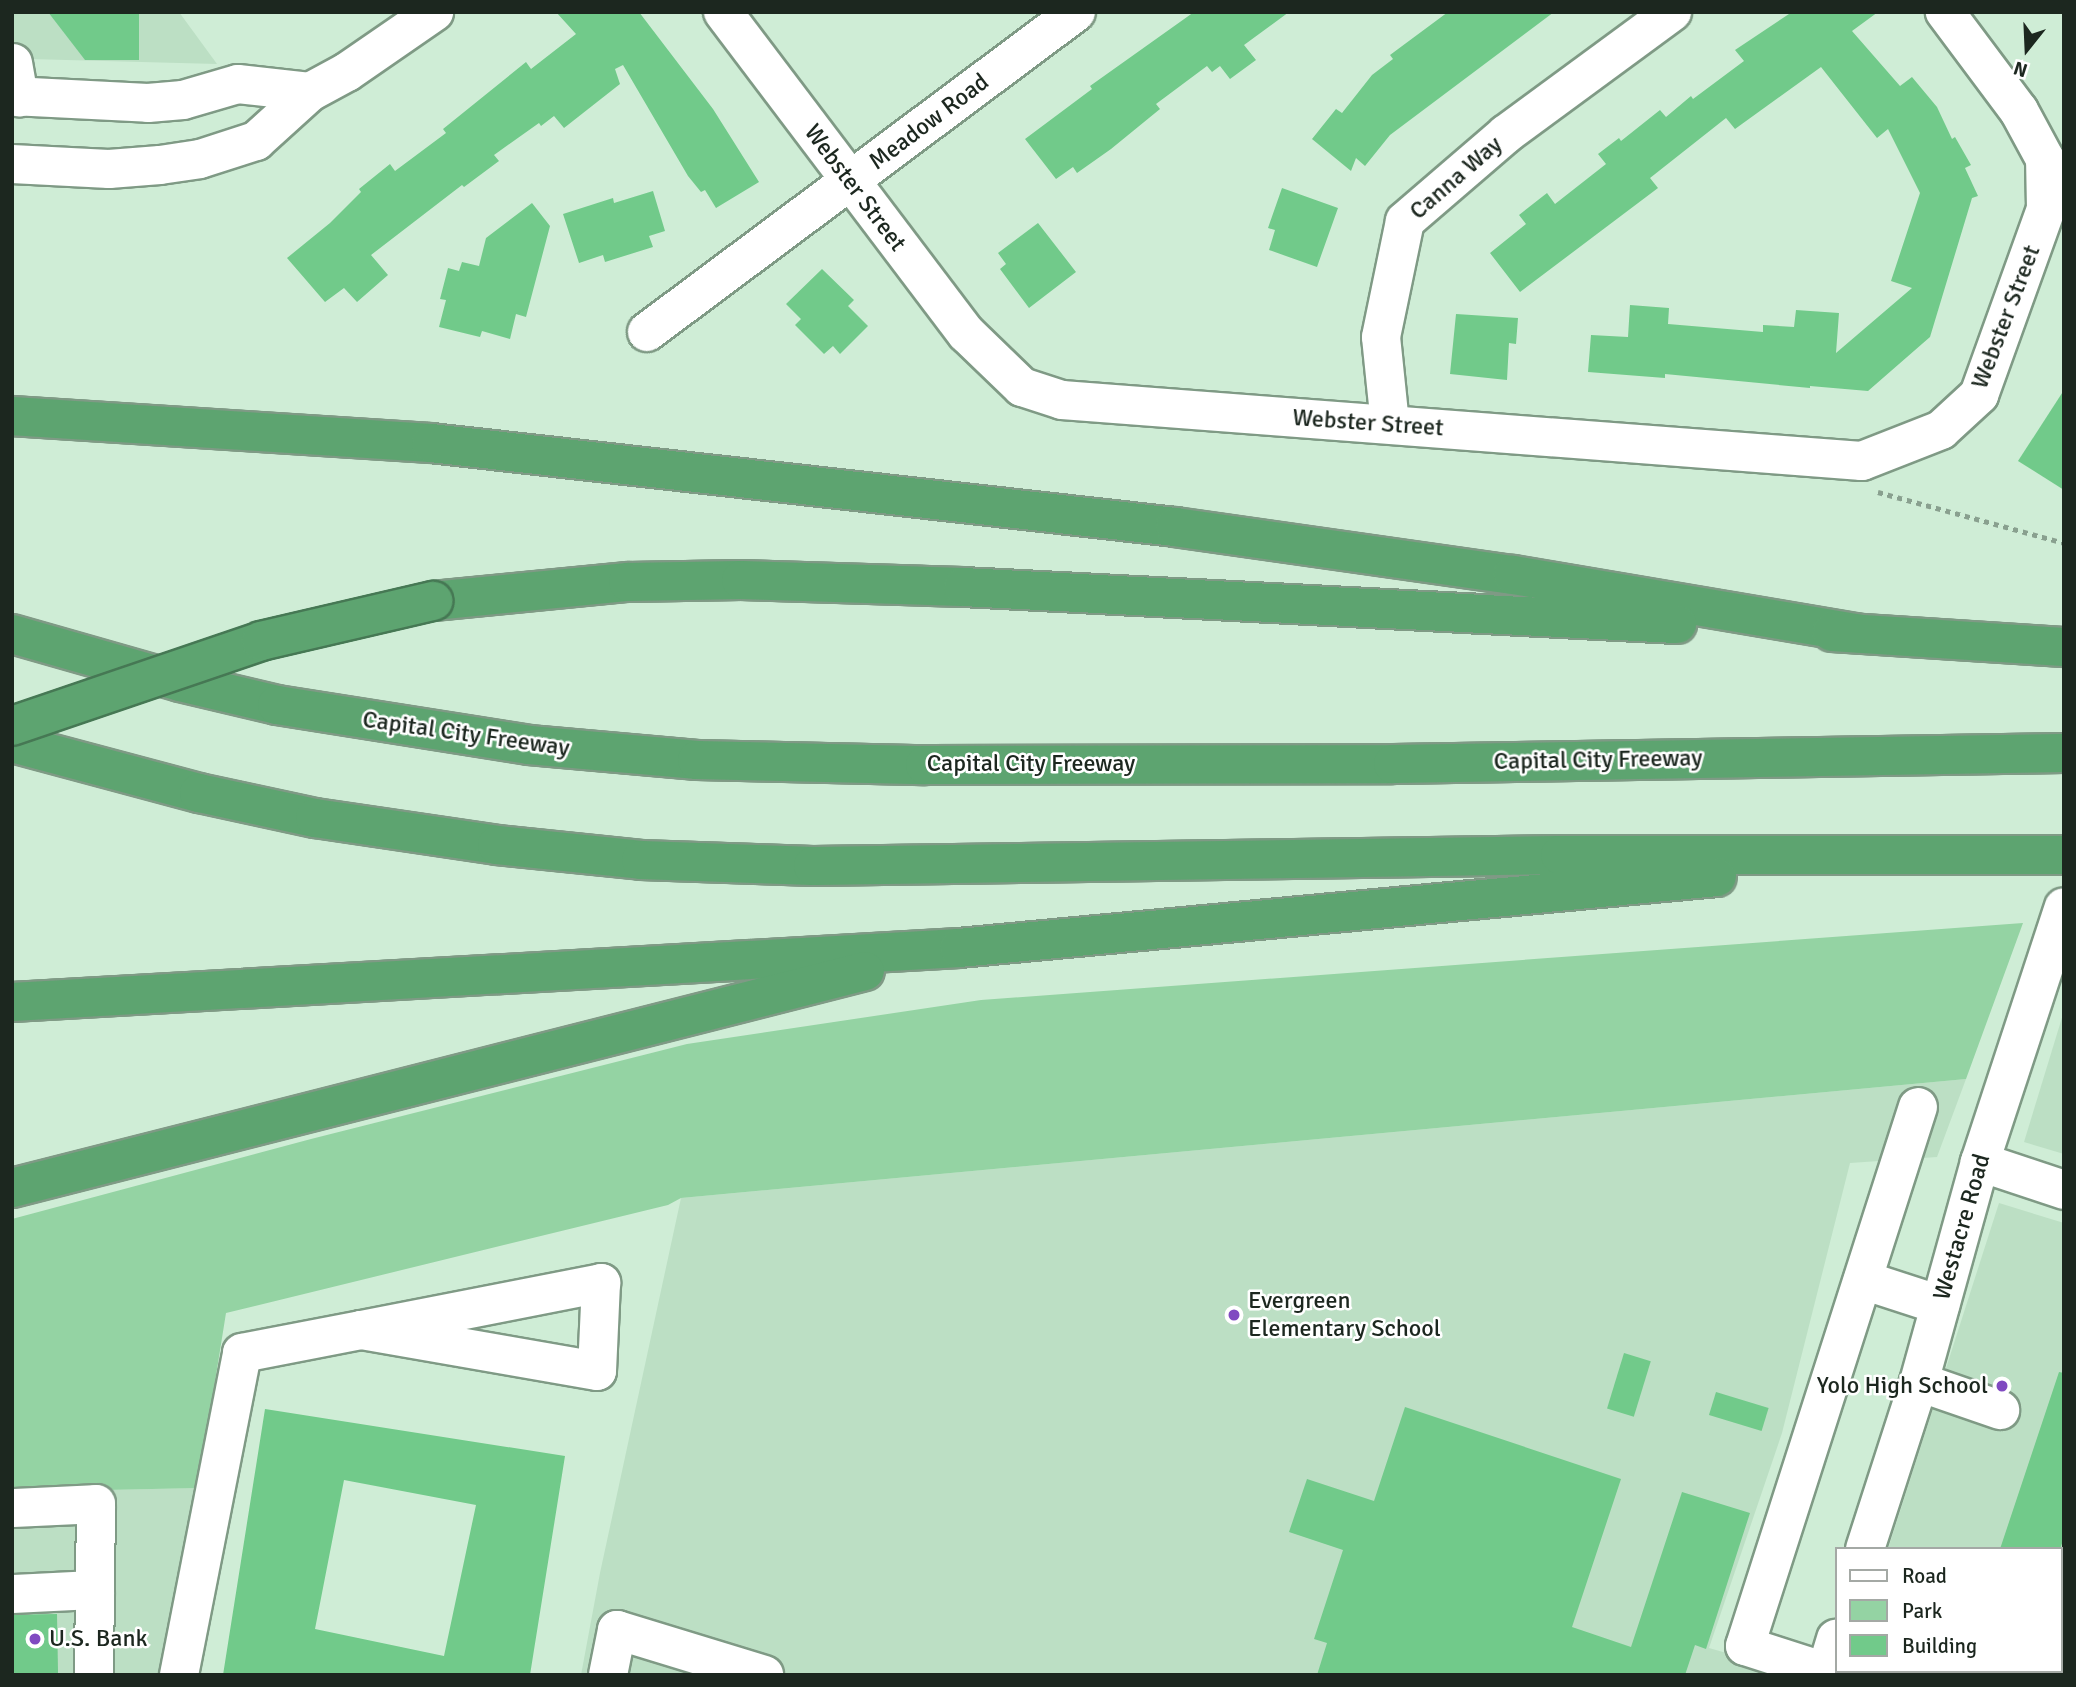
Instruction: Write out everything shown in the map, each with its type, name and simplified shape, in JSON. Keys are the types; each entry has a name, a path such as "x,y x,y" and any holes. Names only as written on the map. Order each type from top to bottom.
{"highway":[{"path":"12,416 431,443 1175,527 1513,575 1857,633"},
{"path":"12,726 261,641 433,601 628,582 741,580 963,587 1857,633 2054,646"},
{"name":"Capital City Freeway","path":"12,634 180,682 277,705 529,745 697,760 925,765 1393,764 2064,752"},
{"path":"12,743 200,793 315,818 485,844 641,860 814,866 1560,855 2064,855"},
{"path":"12,1002 959,948 1659,882 1994,856"},
{"path":"12,1188 959,948"}],"street":[{"path":"12,164 109,169 200,159 256,141 310,92 356,66 434,12"},
{"name":"Webster Street","path":"723,12 849,182 966,333 1022,387 1062,400 1862,461 1941,430 1979,395 2046,209 2045,159 2019,111 1945,12"},
{"name":"Meadow Road","path":"647,332 1076,12"},
{"name":"Canna Way","path":"1390,424 1381,337 1405,221 1506,134 1672,12"},
{"path":"15,85 148,103 183,100 238,84 310,92"},
{"name":"Westacre Road","path":"1866,1547 1919,1382 1980,1162 2064,907"},
{"path":"1829,1662 1745,1646 1918,1107"},
{"path":"1980,1162 2064,1190"},
{"path":"1863,1280 1940,1304"},
{"path":"179,1675 242,1353 362,1329 601,1283 597,1371 362,1329"},
{"path":"1919,1382 2000,1410"},
{"path":"12,1508 96,1504 94,1675"},
{"path":"12,1594 95,1590"},
{"path":"608,1675 617,1630 764,1675"}],"path":[{"path":"1872,491 2064,543"}],"shaded area":[{"path":"12,12 179,12 217,64 29,59 12,55"},
{"path":"2064,1011 2064,1154 2024,1142"},
{"name":"Evergreen Elementary School","path":"1966,1079 1937,1157 1850,1163 1782,1433 1709,1648 1775,1667 1772,1675 581,1675 600,1573 681,1198"},
{"name":"Yolo High School","path":"1999,1203 2064,1223 2064,1675 1848,1675 2062,1673 2062,1547 1889,1547"},
{"path":"198,1488 168,1675 12,1675 12,1492"}],"green space":[{"path":"2023,923 1966,1079 681,1198 668,1205 226,1313 198,1488 12,1492 12,1219 311,1139 687,1044 981,1000"}],"building":[{"path":"48,12 139,12 139,60 85,60"},
{"path":"556,12 639,12 713,109 759,182 716,208 705,190 701,192 688,176 623,65 615,69 620,84 564,128 554,116 541,126 539,123 494,155 499,161 464,187 462,185 371,255 388,275 357,302 344,288 325,302 287,258 330,223 361,192 359,189 390,164 395,171 446,133 443,129 526,62 531,69 576,34"},
{"path":"1194,12 1289,12 1244,45 1256,60 1230,79 1220,66 1212,72 1207,66 1156,104 1160,109 1111,149 1077,173 1073,167 1056,179 1025,139 1092,89 1090,86"},
{"path":"1448,12 1554,12 1390,135 1365,166 1356,158 1351,171 1312,139 1336,109 1342,113 1372,75 1393,59 1390,55"},
{"path":"1792,12 1878,12 1852,31 1900,86 1912,77 1937,107 1952,139 1955,137 1971,165 1965,168 1978,196 1972,198 1930,337 1868,391 1665,374 1665,378 1588,372 1591,335 1628,337 1630,305 1669,308 1668,324 1763,332 1763,325 1794,327 1796,310 1839,313 1836,353 1912,288 1891,281 1920,193 1888,129 1877,138 1821,67 1735,129 1726,118 1650,178 1658,188 1520,292 1490,253 1526,224 1519,215 1547,193 1555,204 1606,164 1598,154 1619,138 1621,141 1660,110 1666,117 1691,96 1693,99 1744,61 1735,50"},
{"path":"1282,188 1338,208 1317,267 1269,250 1275,230 1268,228"},
{"path":"653,191 665,231 649,236 653,247 605,262 603,255 579,263 563,214 613,198 614,203"},
{"path":"532,203 550,226 526,317 516,314 510,339 482,331 480,337 439,327 446,300 440,299 448,268 459,271 462,262 479,266 486,238"},
{"path":"1038,223 1076,272 1029,308 1000,269 1006,264 998,253"},
{"path":"822,269 854,300 848,306 868,326 840,354 833,346 824,354 795,325 801,319 786,304"},
{"path":"1456,314 1518,318 1516,344 1509,343 1507,380 1450,374"},
{"path":"2064,390 2064,490 2018,461"},
{"path":"1624,1353 1651,1361 1634,1417 1607,1408"},
{"path":"2059,1372 2064,1373 2064,1538 2061,1547 2001,1547"},
{"path":"1716,1392 1769,1408 1762,1431 1709,1415"},
{"path":"1405,1407 1621,1479 1572,1627 1631,1647 1682,1492 1750,1513 1706,1649 1695,1645 1685,1675 1317,1675 1327,1643 1314,1639 1343,1550 1289,1532 1307,1479 1374,1501"},
{"path":"265,1409 565,1456 530,1675 223,1675","holes":["344,1480 476,1505 444,1656 315,1629"]},
{"name":"U.S. Bank","path":"57,1614 58,1675 13,1675 12,1615"}],"place":[{"name":"Evergreen Elementary School","path":"1234,1315"},
{"name":"Yolo High School","path":"2002,1386"},
{"name":"U.S. Bank","path":"35,1639"}]}
